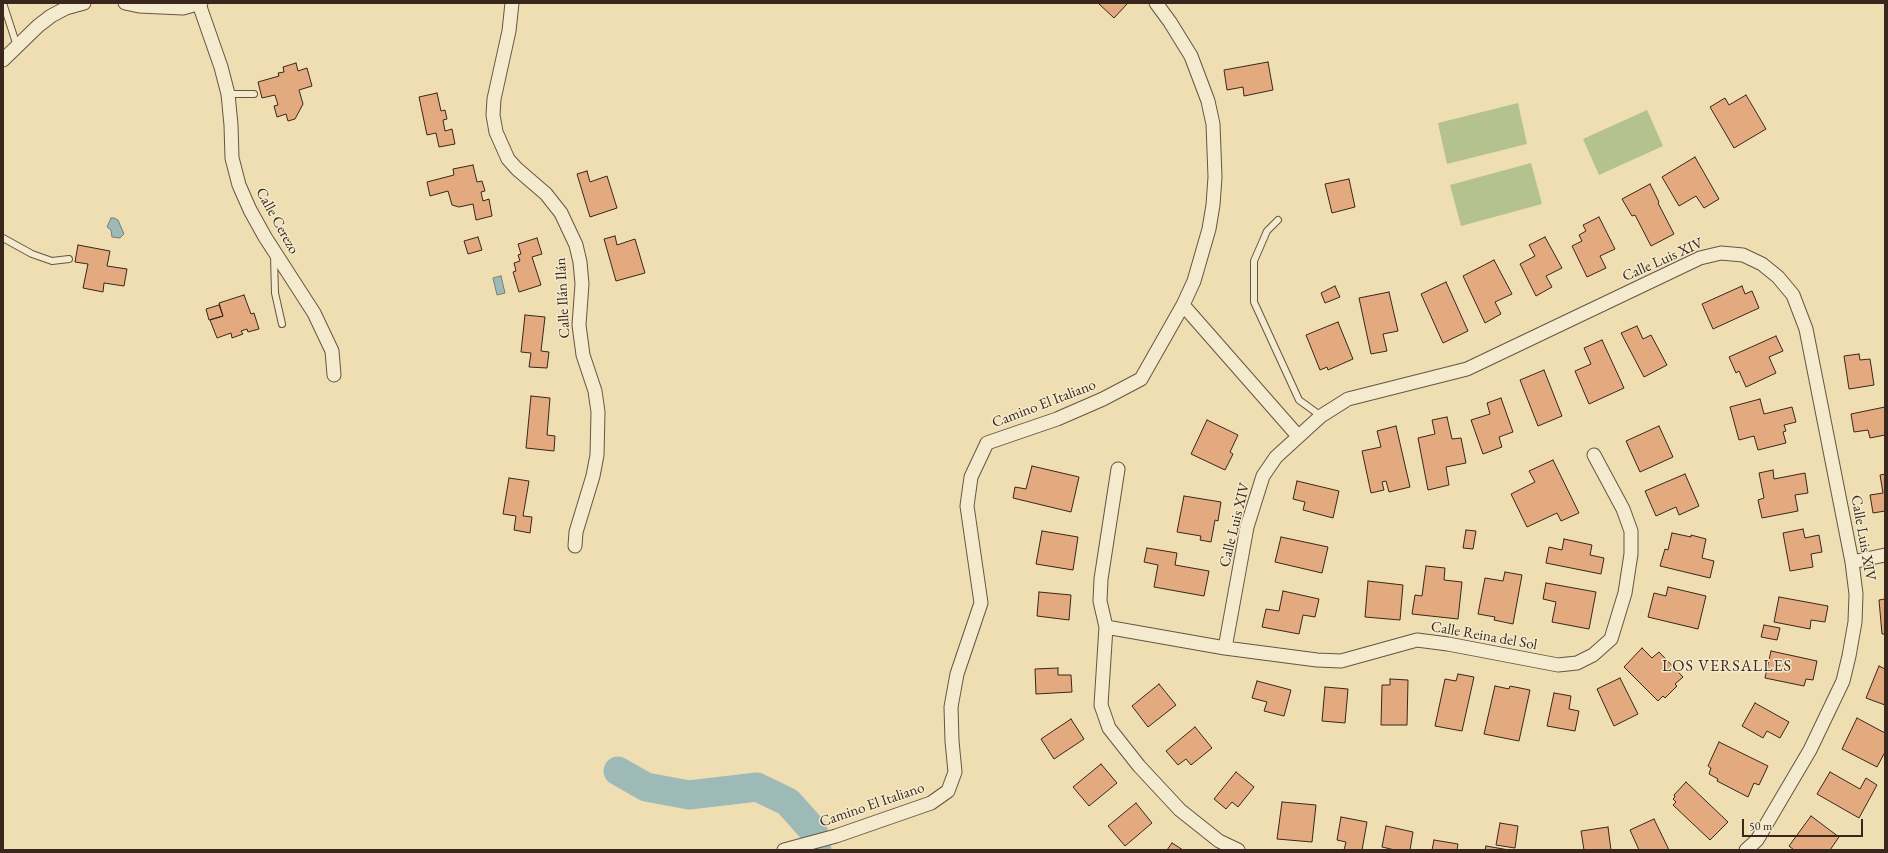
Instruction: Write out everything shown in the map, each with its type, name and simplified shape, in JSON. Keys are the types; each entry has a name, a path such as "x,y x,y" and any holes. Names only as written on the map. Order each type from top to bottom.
{"street":[{"path":"3,60 51,16 66,8 84,3"},
{"path":"124,3 139,6 183,8 200,4"},
{"name":"Calle Ilán Ilán","path":"512,3 509,31 494,99 493,115 496,132 508,159 517,169 546,194 561,213 576,245 580,262 582,284 579,308 583,355 595,391 598,412 597,455 593,476 576,532 575,546"},
{"name":"Camino El Italiano","path":"784,850 836,836 931,803 948,791 955,772 951,708 957,674 981,603 967,506 971,477 987,443 1057,419 1102,399 1141,379 1183,305 1194,281 1210,229 1215,177 1213,124 1208,101 1191,56 1170,22 1156,3"},
{"name":"Calle Cerezo","path":"200,4 219,60 228,94 232,124 232,158 239,185 250,210 274,252 314,313 323,331 332,351 334,376"},
{"name":"Calle Luis XIV","path":"1225,648 1252,506 1264,476 1276,457 1321,416 1348,399 1467,369 1700,258 1721,253 1743,255 1762,264 1778,277 1793,295 1806,328 1852,562 1856,594 1855,622 1849,656 1842,681 1810,750 1757,840 1746,850"},
{"path":"1183,305 1298,436"},
{"name":"Calle Reina del Sol","path":"1106,627 1225,648 1317,660 1341,661 1417,640 1448,644 1558,665 1577,663 1593,655 1611,639 1625,593 1631,554 1630,532 1623,509 1594,455"},
{"path":"1118,469 1101,579 1100,601 1106,627 1101,705 1109,728 1139,766 1180,810 1219,841 1238,850"},
{"path":"1852,562 1885,555"}],"lane":[{"path":"3,3 17,46"},
{"path":"228,94 254,94"},
{"path":"1278,220 1267,231 1254,261 1254,302 1298,400 1321,416"},
{"path":"3,238 32,254 52,261 69,259"},
{"path":"274,252 275,293 282,324"}],"green space":[{"path":"1518,103 1527,144 1447,164 1438,123"},
{"path":"1647,110 1663,146 1599,175 1583,139"},
{"path":"1531,163 1542,204 1461,226 1450,185"}],"water":[{"path":"111,218 118,220 124,234 120,238 112,237 111,230 107,227"},
{"path":"501,276 505,293 497,295 493,278"}],"building":[{"path":"1098,3 1128,3 1114,18"},
{"path":"1268,62 1273,90 1244,96 1243,87 1227,90 1224,70"},
{"path":"296,63 298,71 307,68 312,86 299,90 303,104 295,119 288,121 286,114 277,117 274,106 278,105 275,95 262,98 258,82 279,76 278,73 284,72 283,67"},
{"path":"437,93 441,111 445,110 447,119 443,120 445,131 452,129 455,144 439,147 436,133 427,135 419,97"},
{"path":"1746,95 1766,129 1734,148 1710,107 1725,98 1729,105"},
{"path":"1695,157 1719,199 1704,208 1696,196 1679,206 1662,177"},
{"path":"473,165 477,182 482,181 485,191 481,192 483,201 489,199 492,216 476,220 473,204 459,207 452,205 448,191 430,196 427,182 454,175 453,169"},
{"path":"587,171 590,182 607,176 617,208 590,217 577,174"},
{"path":"1349,179 1355,207 1332,213 1325,184"},
{"path":"1650,184 1674,234 1651,246 1635,215 1632,216 1622,199"},
{"path":"1599,217 1615,249 1600,256 1606,268 1587,277 1572,246 1582,241 1579,235 1586,231 1583,225"},
{"path":"615,236 617,245 635,239 645,273 616,281 604,239"},
{"path":"478,237 482,250 468,254 464,241"},
{"path":"1545,237 1562,268 1546,276 1552,287 1536,296 1520,264 1535,256 1529,245"},
{"path":"537,238 542,254 532,257 541,285 519,292 513,272 516,271 514,263 520,261 518,255 521,254 518,244"},
{"path":"78,245 110,251 107,266 127,269 124,286 104,283 103,292 83,288 88,264 75,262"},
{"path":"1494,260 1512,294 1495,302 1501,314 1485,323 1463,276"},
{"path":"1446,282 1468,331 1443,343 1421,294"},
{"path":"1335,286 1340,297 1325,303 1321,293"},
{"path":"1742,286 1745,294 1752,291 1759,308 1713,329 1702,304"},
{"path":"1389,292 1398,331 1383,334 1387,351 1371,354 1359,298"},
{"path":"244,295 251,314 254,313 259,329 248,332 247,329 241,331 243,334 232,338 231,333 217,338 210,320 223,316 219,303"},
{"path":"219,305 223,316 209,320 206,309"},
{"path":"525,315 545,317 541,351 549,352 547,368 529,367 531,353 521,352"},
{"path":"1338,322 1353,359 1328,370 1327,367 1320,370 1306,335"},
{"path":"1637,326 1643,339 1651,335 1667,365 1644,377 1621,333"},
{"path":"1776,336 1783,351 1769,357 1776,373 1746,387 1739,371 1736,373 1729,357"},
{"path":"1602,340 1624,388 1589,404 1575,371 1591,364 1584,348"},
{"path":"1859,354 1860,360 1870,359 1874,385 1849,389 1844,356"},
{"path":"1544,370 1562,416 1538,426 1520,380"},
{"path":"531,396 550,398 547,435 555,436 554,451 526,448"},
{"path":"1501,398 1513,432 1499,437 1502,447 1483,454 1471,420 1490,414 1487,403"},
{"path":"1760,399 1764,414 1792,407 1796,422 1784,425 1786,431 1783,432 1786,443 1758,450 1754,436 1739,440 1730,407"},
{"path":"1885,407 1885,435 1870,438 1868,430 1854,432 1851,414"},
{"path":"1447,417 1452,439 1461,438 1466,463 1446,467 1449,485 1428,490 1418,438 1435,434 1432,420"},
{"path":"1207,420 1238,435 1230,452 1233,454 1225,470 1191,454"},
{"path":"1396,426 1410,487 1389,492 1386,481 1382,482 1384,490 1371,493 1362,451 1381,447 1377,431"},
{"path":"1659,426 1673,457 1640,472 1626,441"},
{"path":"1553,460 1579,513 1561,521 1557,513 1527,527 1511,494 1535,482 1529,471"},
{"path":"1032,466 1079,477 1071,512 1013,498 1015,487 1026,489"},
{"path":"1773,470 1774,479 1805,473 1808,493 1795,495 1798,511 1762,518 1758,500 1764,498 1759,473"},
{"path":"1685,474 1699,506 1679,515 1676,507 1656,516 1645,491"},
{"path":"1885,474 1885,511 1873,513 1870,495 1883,493 1880,475"},
{"path":"509,478 529,481 523,516 532,517 530,533 514,530 516,516 503,514"},
{"path":"1297,481 1339,491 1333,518 1303,510 1305,502 1293,499"},
{"path":"1184,496 1221,502 1218,521 1215,520 1211,542 1200,540 1201,536 1177,532"},
{"path":"1803,529 1805,538 1819,535 1822,552 1811,554 1813,567 1790,571 1783,533"},
{"path":"1466,530 1476,531 1473,549 1463,548"},
{"path":"1042,531 1078,537 1073,570 1036,564"},
{"path":"1672,533 1691,537 1691,535 1706,539 1702,558 1714,561 1710,578 1660,566 1665,549 1668,550"},
{"path":"1281,537 1328,547 1322,573 1275,562"},
{"path":"1564,539 1592,545 1590,555 1604,558 1601,574 1546,563 1549,547 1562,550"},
{"path":"1147,548 1177,553 1175,565 1209,571 1204,596 1154,587 1158,565 1144,562"},
{"path":"1426,566 1445,568 1444,580 1462,582 1458,619 1412,614 1415,595 1422,596"},
{"path":"1505,572 1522,575 1513,624 1494,620 1495,617 1478,614 1485,578 1503,581"},
{"path":"1368,581 1403,585 1400,620 1365,617"},
{"path":"1546,583 1596,592 1589,629 1552,622 1556,602 1543,599"},
{"path":"1668,587 1706,596 1698,629 1648,617 1654,593 1666,596"},
{"path":"1283,591 1319,599 1315,617 1303,615 1299,634 1262,627 1266,609 1279,611"},
{"path":"1039,592 1071,595 1069,620 1037,616"},
{"path":"1779,597 1828,606 1825,622 1811,620 1810,629 1774,622"},
{"path":"1885,599 1885,634 1882,634 1879,600"},
{"path":"1764,625 1780,628 1777,640 1761,637"},
{"path":"1642,648 1652,658 1659,652 1683,677 1675,684 1677,686 1665,698 1663,696 1658,701 1624,667"},
{"path":"1771,651 1817,661 1813,680 1806,679 1804,686 1765,678"},
{"path":"1879,666 1885,669 1885,705 1866,698"},
{"path":"1058,668 1058,675 1071,675 1072,692 1036,694 1035,669"},
{"path":"1458,674 1474,677 1462,731 1435,726 1445,679 1456,681"},
{"path":"1620,678 1638,714 1614,726 1597,689"},
{"path":"1390,679 1408,680 1407,725 1381,725 1382,685 1390,685"},
{"path":"1257,681 1291,690 1284,716 1264,711 1267,702 1252,698"},
{"path":"1159,684 1176,705 1148,727 1132,706"},
{"path":"1495,686 1509,689 1510,686 1530,690 1519,741 1484,734"},
{"path":"1325,687 1348,689 1345,723 1322,721"},
{"path":"1554,693 1571,696 1569,709 1579,711 1575,731 1547,726"},
{"path":"1755,703 1789,722 1780,738 1767,731 1763,738 1742,726"},
{"path":"1857,718 1885,733 1885,752 1877,767 1842,749"},
{"path":"1071,719 1084,739 1054,759 1041,739"},
{"path":"1195,727 1212,748 1191,765 1186,759 1178,765 1166,751"},
{"path":"1719,742 1768,766 1759,785 1754,783 1748,797 1717,781 1718,779 1709,774 1711,768 1708,766"},
{"path":"1101,764 1117,783 1089,806 1073,787"},
{"path":"1236,772 1254,787 1238,807 1232,802 1226,809 1214,799"},
{"path":"1830,772 1860,789 1866,778 1877,785 1859,818 1817,794"},
{"path":"1686,782 1728,822 1710,840 1673,805 1676,802 1673,799 1675,797 1674,795"},
{"path":"1282,802 1316,805 1312,842 1277,839"},
{"path":"1136,803 1152,823 1125,846 1108,826"},
{"path":"1811,816 1839,837 1830,850 1794,850 1789,846"},
{"path":"1341,817 1367,822 1362,850 1344,850 1346,842 1337,840"},
{"path":"1654,819 1669,850 1639,850 1630,830"},
{"path":"1500,823 1518,826 1515,848 1496,845"},
{"path":"1386,826 1413,832 1410,850 1395,850 1382,847"},
{"path":"1608,827 1611,850 1584,850 1581,831"},
{"path":"1434,840 1458,844 1457,850 1432,850"},
{"path":"1172,843 1183,850 1167,850"},
{"path":"1486,846 1509,850 1485,850"}],"waterway":[{"path":"618,771 646,787 689,795 757,787 788,802 813,830 817,850"}],"district":[{"name":"LOS VERSALLES","path":"1727,667"}]}
